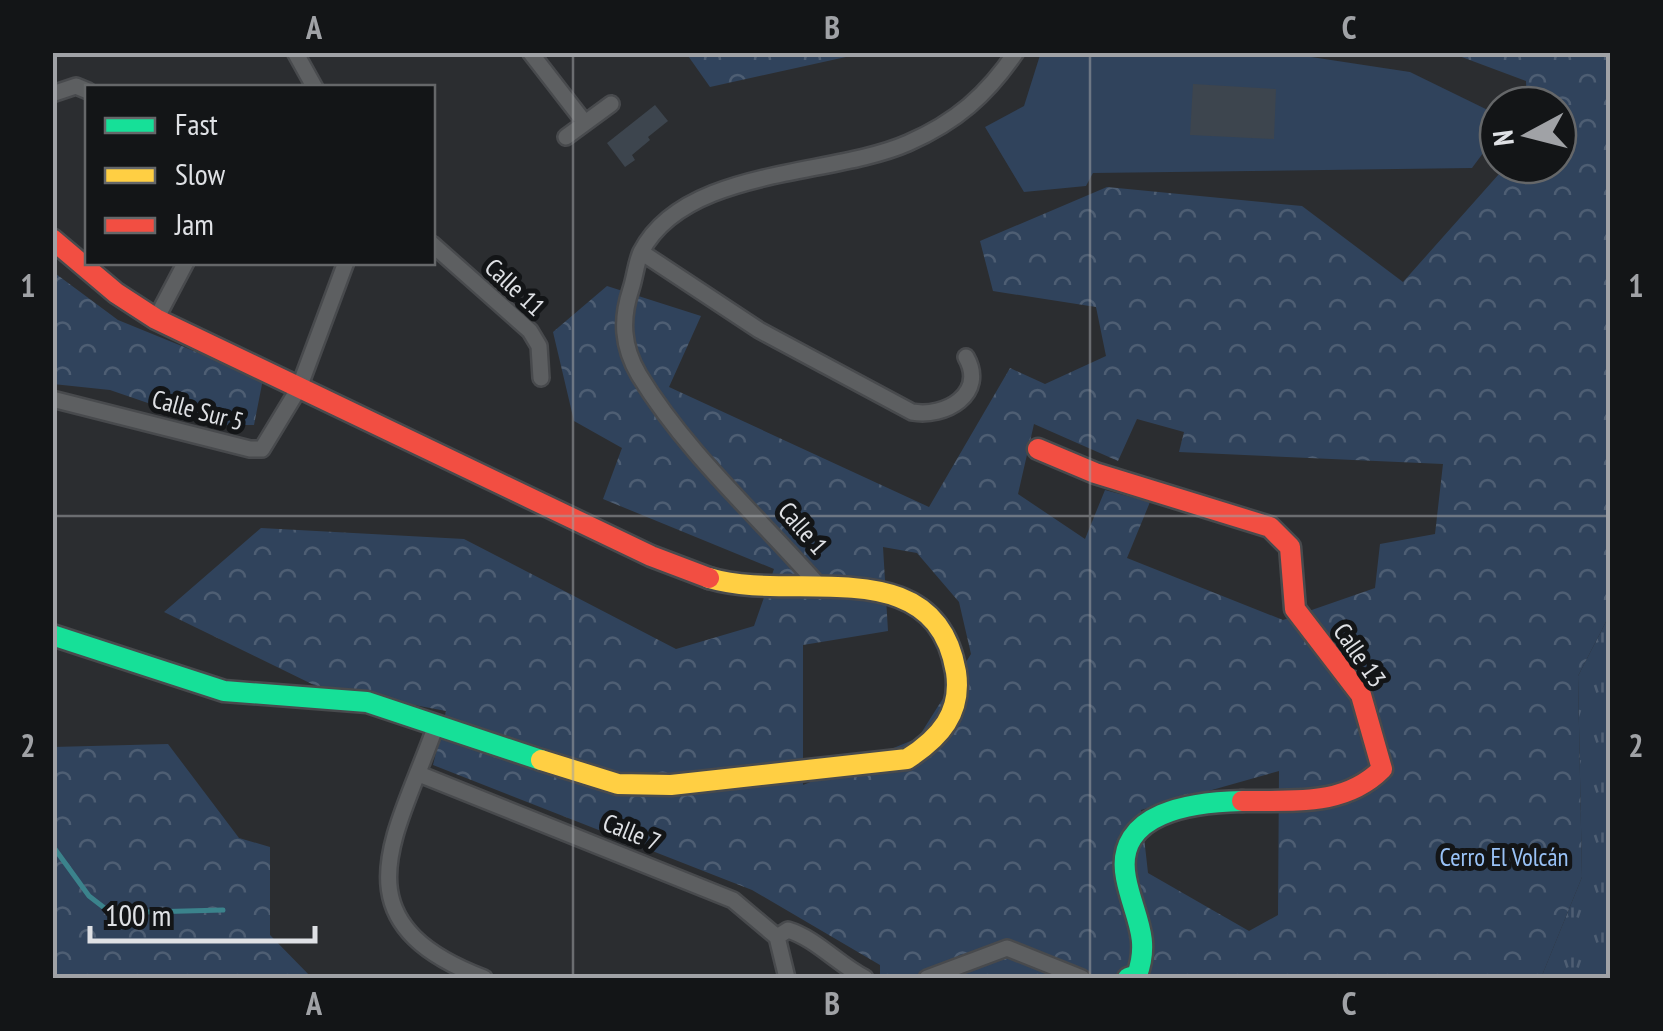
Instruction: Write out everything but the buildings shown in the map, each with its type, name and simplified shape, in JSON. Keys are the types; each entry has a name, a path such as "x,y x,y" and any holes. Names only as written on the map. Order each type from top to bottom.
{"street":[{"path":"294,52 313,85"},
{"path":"530,52 585,123"},
{"name":"Calle 1","path":"821,588 710,467 638,374 628,354 622,316 641,252 665,224 700,201 743,183 891,150 947,124 974,106 1016,52"},
{"path":"52,94 76,86 85,90"},
{"path":"566,136 612,104"},
{"name":"Calle 1","path":"52,239 116,294 156,319 651,556 728,583 821,588"},
{"name":"Calle 11","path":"435,247 530,331 538,346 541,378"},
{"path":"641,252 759,330 912,412 932,416 960,400 972,387 973,370 966,357"},
{"path":"156,319 184,265"},
{"name":"Calle Sur 5","path":"52,399 250,450 262,449 299,388 345,265"},
{"name":"Calle 13","path":"1038,450 1095,473 1270,527 1286,537 1295,558 1292,592 1297,614 1364,698 1379,739 1382,769 1365,789 1298,800 1192,804 1150,819 1130,840 1123,867 1146,947 1137,975 1128,978"},
{"path":"52,636 224,691 367,702 435,728 618,784 670,784 907,760 934,743 953,716 958,694 953,657 938,620 914,600 821,588"},
{"path":"435,728 391,837 387,858 392,902 414,936 430,951 484,978"},
{"name":"Calle 7","path":"418,774 733,900 776,936"},
{"path":"787,978 776,936 788,930 804,935 836,963 865,978"},
{"path":"927,978 1007,948 1082,978"}],"green space":[{"path":"1041,52 1285,53 1410,72 1478,105 1478,160 1472,168 1093,173 1086,186 1024,192 985,127 1024,106"},
{"path":"686,53 864,53 710,87"},
{"name":"Cerro El Volcán","path":"1451,53 1610,53 1610,614 1578,676 1582,877 1541,978 880,978 880,965 752,890 433,765 446,711 318,687 164,612 261,528 464,539 676,649 754,626 774,569 603,499 622,448 574,421 553,332 607,286 701,316 669,387 929,507 1010,368 1045,384 1106,356 1096,307 993,291 980,241 1107,187 1302,206 1403,282 1489,185 1578,185 1578,85 1526,85 1526,81","holes":["1137,419 1184,432 1179,452 1443,464 1435,534 1380,544 1375,588 1283,620 1127,558 1150,502 1105,490 1085,539 1018,494 1034,424 1118,461","883,547 917,553 959,602 971,654 918,738 803,785 803,645 888,631","1279,771 1278,915 1249,931 1148,873 1141,810"]},
{"path":"52,271 118,320 263,379 254,425 212,425 110,390 53,384"},
{"path":"1610,614 1610,978 1541,978 1582,877 1578,676"},
{"path":"168,744 239,838 270,847 270,935 312,978 53,978 53,747"}],"waterway":[{"path":"52,845 89,896 111,913 223,910"}],"traffic: fast":[{"path":"52,635 224,691 367,702 541,760"},
{"path":"1128,978 1137,975 1142,949 1126,878 1125,855 1132,838 1145,824 1181,808 1242,801"}],"traffic: slow":[{"path":"541,760 618,784 671,785 907,759 946,723 956,700 956,672 943,633 921,609 891,595 857,588 743,584 709,578"}],"traffic: jam":[{"path":"52,239 116,293 156,319 651,556 709,578"},
{"path":"1038,449 1095,473 1270,527 1290,547 1295,609 1361,695 1382,769 1367,781 1334,796 1242,801"}]}
